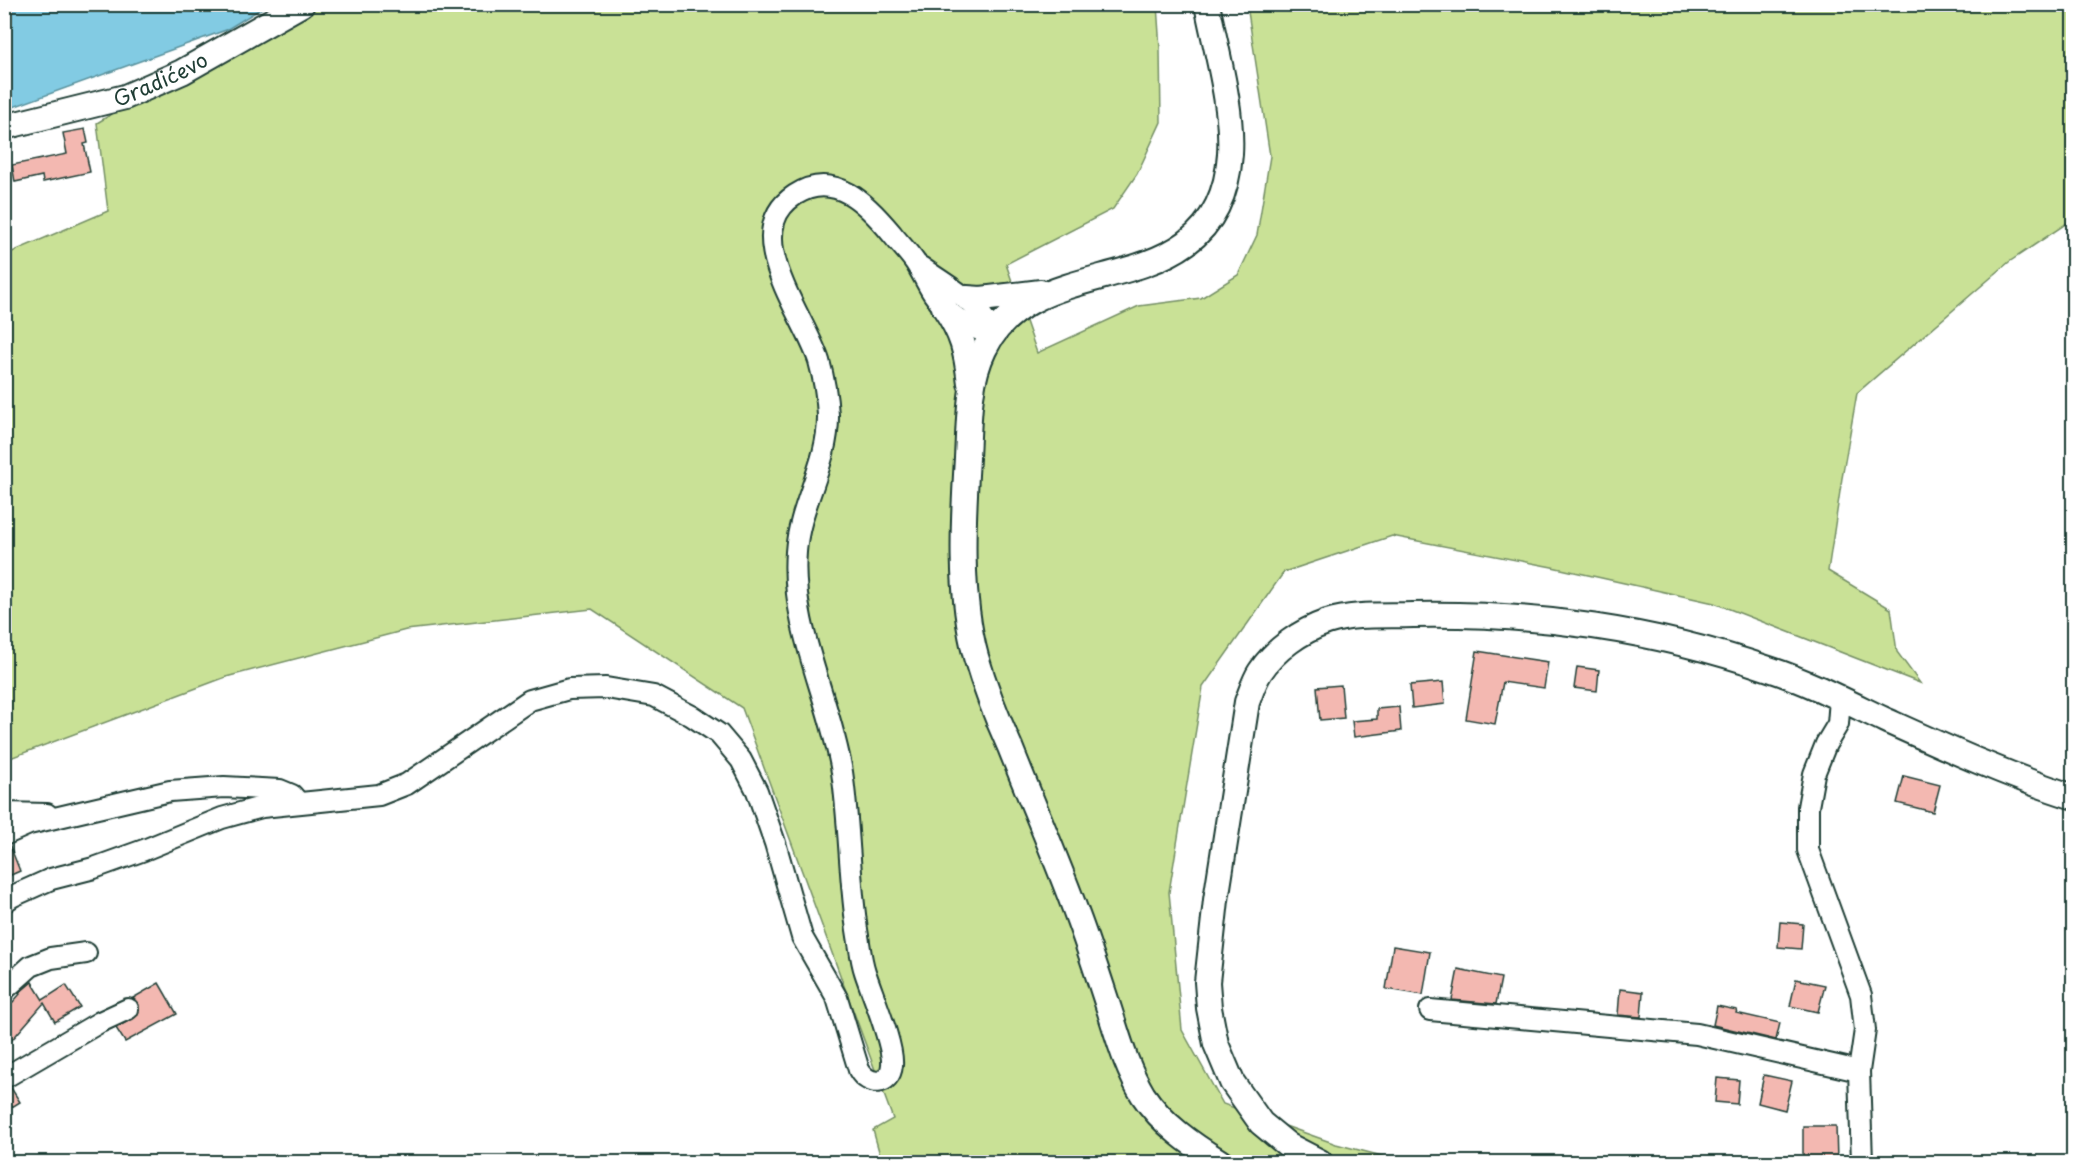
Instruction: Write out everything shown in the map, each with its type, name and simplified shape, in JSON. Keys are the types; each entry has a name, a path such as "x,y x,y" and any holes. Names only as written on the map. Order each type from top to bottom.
{"main road":[{"name":"Gradićevo","path":"4,127 125,97 182,72 302,4"},
{"path":"971,393 979,360 992,335 1013,314 1041,297 1059,290 1133,269 1161,258 1193,238 1213,214 1225,184 1231,150 1223,84 1208,4"},
{"path":"967,298 993,298 1059,290"},
{"path":"944,307 961,335 967,357 971,393 964,508 964,566 969,623 982,675 1079,918 1121,1048 1132,1074 1143,1095 1158,1114 1175,1131 1220,1162"},
{"path":"1320,1162 1288,1146 1261,1122 1232,1082 1216,1044 1207,982 1216,900 1246,711 1259,673 1282,647 1309,629 1330,621 1362,616 1452,614 1544,619 1618,629 1699,647 1771,669 1971,760 2073,797"}],"street":[{"path":"4,902 51,879 94,868 222,818 262,807 379,795 407,784 530,700 569,689 606,688 654,696 693,716 719,734 741,760 757,791 775,843 802,937 837,999 859,1070 870,1082 882,1081 890,1075 892,1064 890,1049 863,967 855,918 842,771 834,734 800,617 795,575 799,527 827,435 826,394 819,361 778,272 772,231 776,218 785,204 795,195 813,188 830,187 846,191 862,201 877,215 914,261 931,291 944,307 967,324 992,335"},
{"path":"914,261 967,298 984,316 992,335"},
{"path":"1840,699 1838,724 1826,744 1814,774 1808,807 1808,850 1861,995 1866,1030 1859,1071 1862,1162"},
{"path":"4,835 29,824 156,793 204,788 280,790 292,795 298,802"},
{"path":"4,813 24,812 65,816"},
{"path":"4,990 32,966 51,958 86,953"},
{"path":"4,1078 100,1022 128,1009"},
{"path":"1430,1010 1697,1034 1859,1071"}],"green space":[{"path":"302,5 1157,5 1161,122 1137,174 1113,209 1006,264 1037,353 1139,306 1201,298 1238,275 1257,235 1270,156 1247,5 2073,5 2073,219 2009,262 1857,393 1828,571 1891,609 1897,652 1920,683 1714,603 1552,567 1392,536 1284,572 1203,687 1169,892 1182,1030 1223,1104 1336,1144 1405,1162 882,1162 873,1130 893,1119 742,708 592,609 406,630 226,677 5,760 5,255 108,211 97,123"}],"water":[{"path":"4,5 267,5 226,30 5,110"}],"building":[{"path":"85,129 88,143 84,144 90,172 43,182 42,176 15,182 12,165 67,154 63,133"},
{"path":"1477,651 1548,662 1544,688 1503,682 1495,724 1466,719"},
{"path":"1577,667 1599,670 1597,691 1574,688"},
{"path":"1443,682 1445,704 1412,708 1410,685"},
{"path":"1341,685 1344,718 1320,720 1317,687"},
{"path":"1399,707 1401,731 1354,737 1352,721 1377,719 1377,709"},
{"path":"1904,776 1940,785 1933,812 1897,803"},
{"path":"10,846 20,871 4,878 4,847"},
{"path":"1780,922 1803,924 1801,949 1778,947"},
{"path":"1393,946 1430,952 1423,995 1386,989"},
{"path":"1458,969 1501,978 1496,1004 1452,1000"},
{"path":"1796,979 1825,985 1818,1012 1790,1006"},
{"path":"32,982 43,1000 66,985 80,1007 55,1022 44,1003 4,1049 4,1012 19,993"},
{"path":"159,983 177,1014 125,1042 116,1028 138,1015 139,1005 133,998"},
{"path":"1620,989 1643,992 1641,1017 1618,1015"},
{"path":"1717,1006 1737,1010 1736,1013 1780,1023 1776,1040 1713,1025"},
{"path":"1764,1075 1792,1081 1785,1110 1758,1103"},
{"path":"1717,1078 1739,1080 1737,1104 1715,1102"},
{"path":"11,1088 20,1102 4,1112 4,1090"},
{"path":"1803,1126 1836,1126 1837,1161 1803,1161"}]}
